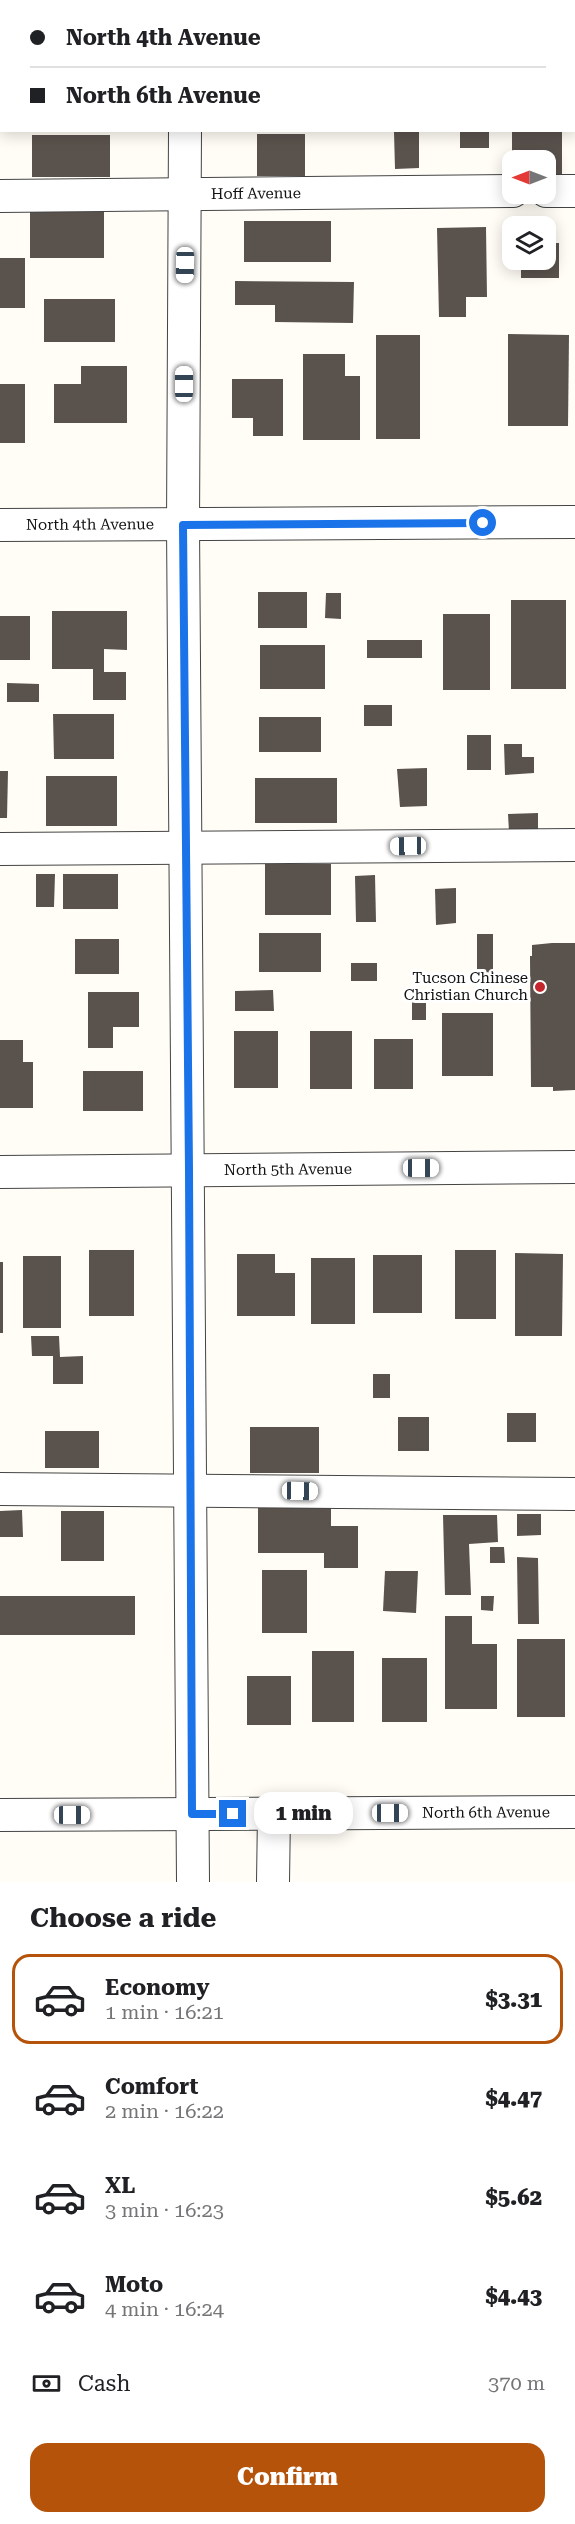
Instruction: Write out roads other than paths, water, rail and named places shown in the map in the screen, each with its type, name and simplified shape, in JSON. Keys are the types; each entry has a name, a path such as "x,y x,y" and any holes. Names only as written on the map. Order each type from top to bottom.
{"street":[{"path":"185,132 183,525 193,1882"},
{"name":"Hoff Avenue","path":"0,196 502,191"},
{"path":"556,191 575,191"},
{"name":"North 4th Avenue","path":"0,525 575,522"},
{"path":"0,849 575,844"},
{"name":"North 5th Avenue","path":"0,1172 575,1167"},
{"path":"0,1489 575,1494"},
{"name":"North 6th Avenue","path":"0,1815 575,1812"},
{"path":"273,1882 274,1813"}],"place":[{"name":"Tucson Chinese Christian Church","path":"540,987"}]}
